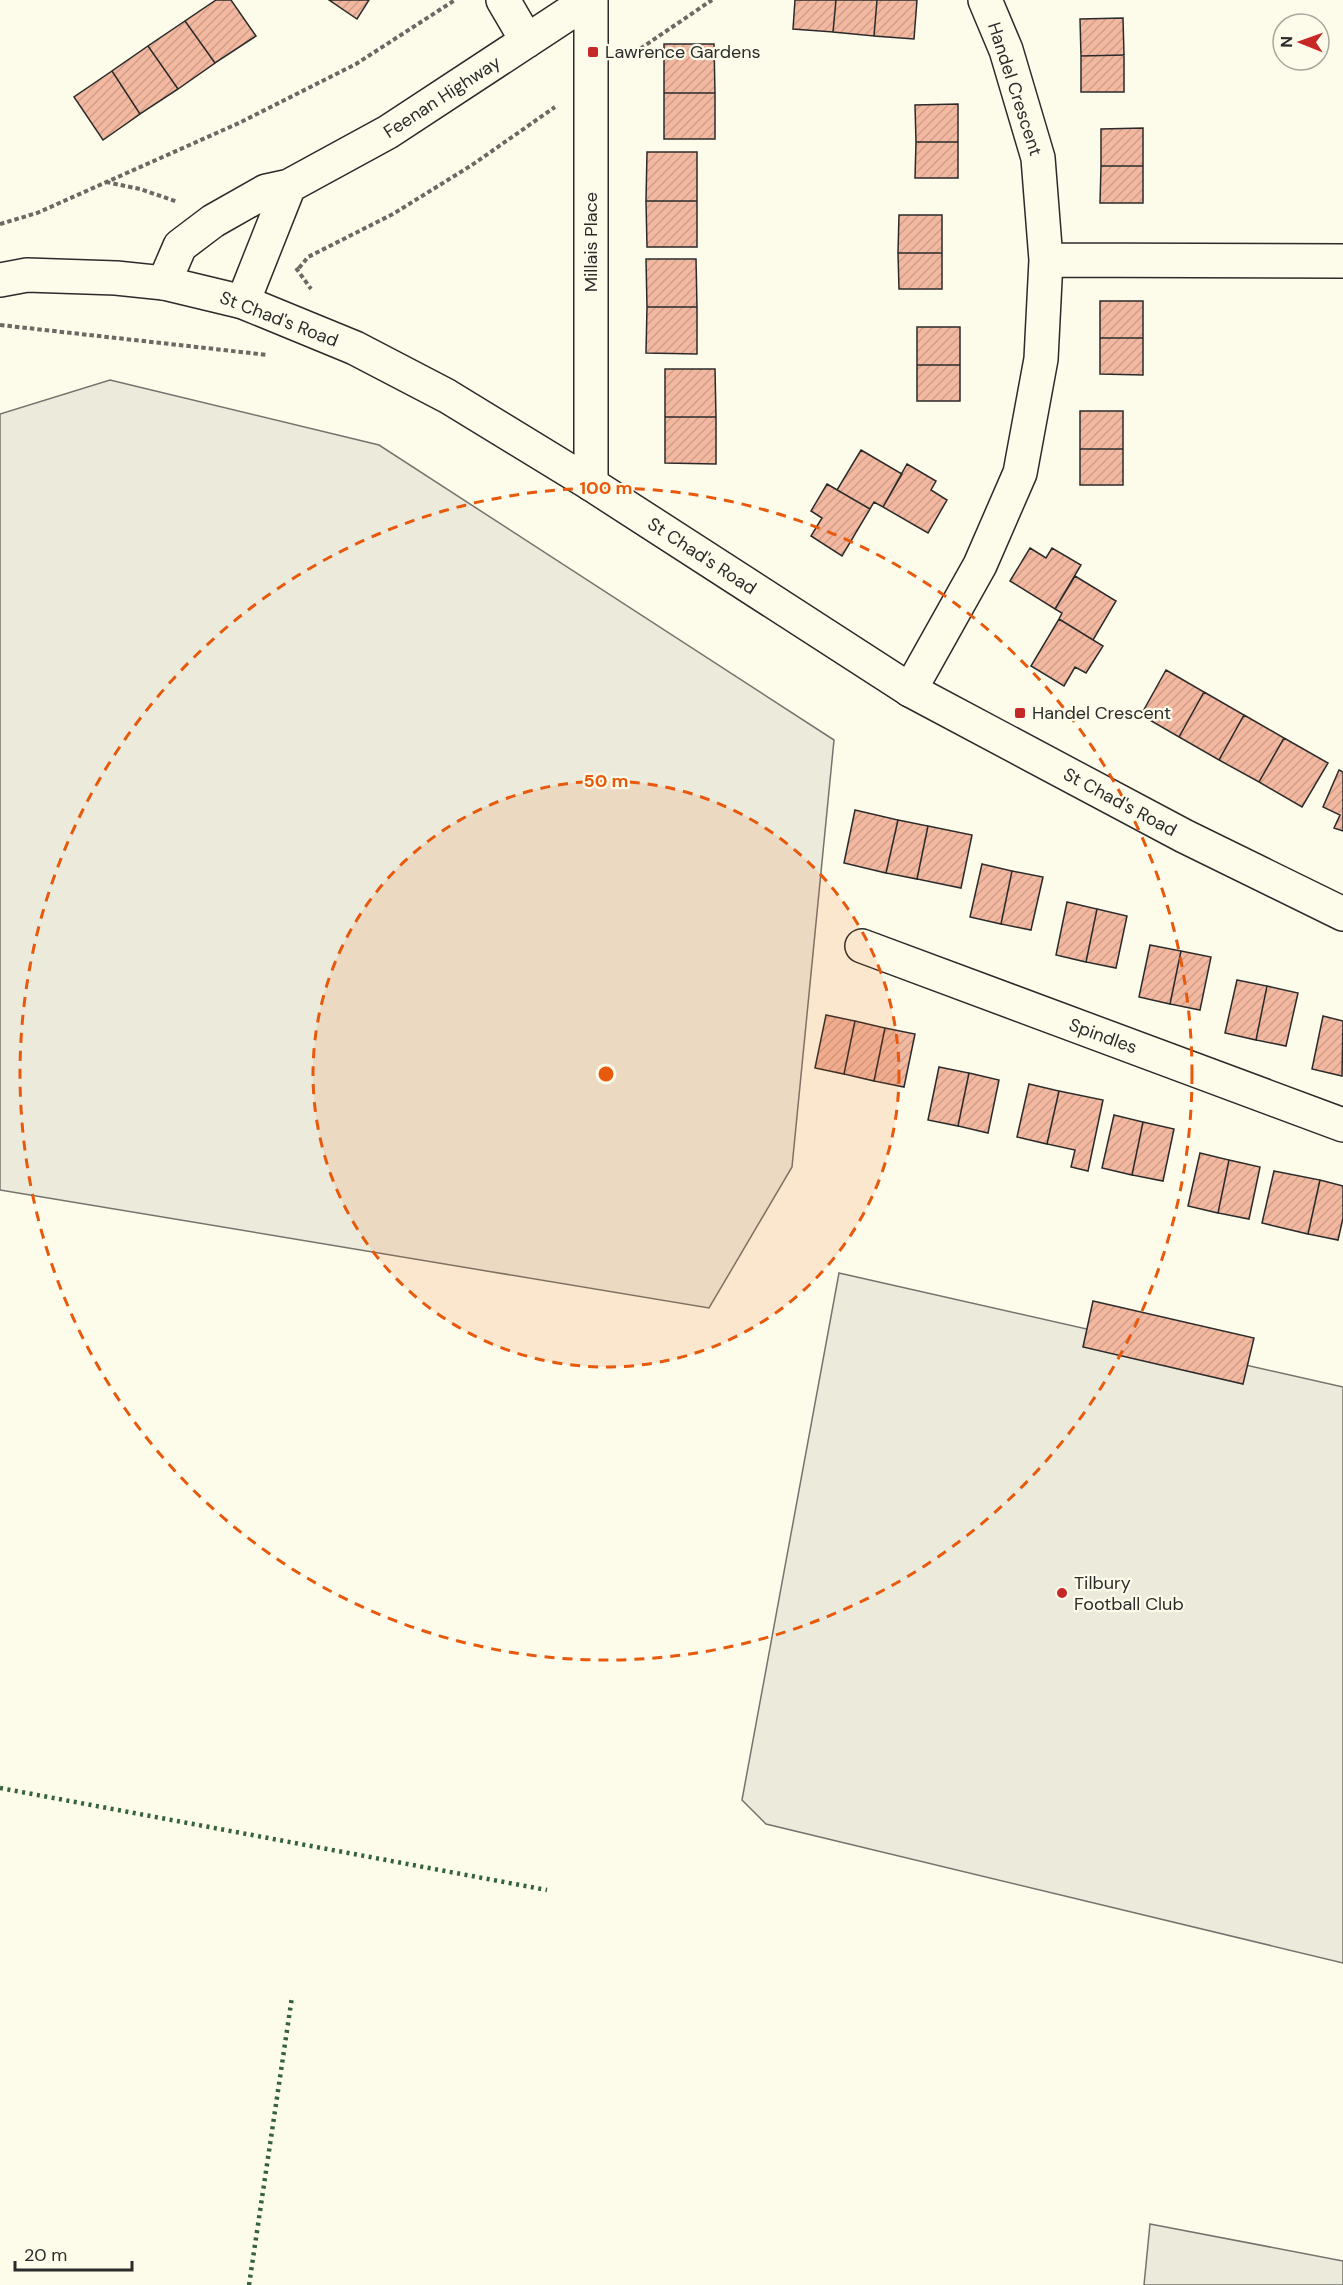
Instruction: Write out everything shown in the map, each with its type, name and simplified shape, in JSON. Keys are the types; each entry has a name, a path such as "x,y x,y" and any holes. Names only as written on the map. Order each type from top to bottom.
{"street":[{"path":"504,0 527,41"},
{"name":"Feenan Highway","path":"164,283 180,246 213,221 266,191 290,186 388,132 590,0"},
{"name":"Millais Place","path":"590,0 591,484"},
{"name":"Handel Crescent","path":"910,690 980,565 1020,473 1041,359 1046,260 1038,158 1006,50 985,0"},
{"path":"243,302 290,186"},
{"path":"1046,260 1343,261"},
{"name":"St Chad's Road","path":"0,280 27,275 116,278 164,283 243,302 355,348 447,396 591,484 910,690 1184,836 1343,914"},
{"name":"Spindles","path":"862,946 1343,1125"}],"path":[{"path":"0,224 37,213 239,123 356,64 455,0"},
{"path":"298,269 304,259 393,214 472,165 712,0"},
{"path":"106,182 140,189 183,203"}],"shaded area":[{"path":"110,380 379,445 834,740 792,1167 709,1308 0,1190 0,414"},
{"name":"Tilbury Football Club","path":"839,1273 1343,1387 1343,1963 766,1824 742,1800"},
{"path":"1150,2224 1343,2261 1343,2285 1144,2285"}],"building":[{"path":"216,0 231,0 256,36 215,63 185,21"},
{"path":"329,0 369,0 357,19"},
{"path":"795,0 836,0 833,32 793,29"},
{"path":"836,0 877,0 874,36 833,32"},
{"path":"877,0 917,0 914,39 874,36"},
{"path":"1123,18 1124,55 1081,56 1080,19"},
{"path":"185,21 215,63 178,89 148,46"},
{"path":"664,44 714,44 715,93 664,93"},
{"path":"148,46 178,89 140,114 112,71"},
{"path":"1124,55 1124,92 1081,92 1081,56"},
{"path":"112,71 140,114 103,140 74,97"},
{"path":"664,93 715,93 715,139 664,139"},
{"path":"958,104 958,142 916,142 915,105"},
{"path":"1143,128 1143,166 1101,166 1101,129"},
{"path":"916,142 958,142 958,178 915,178"},
{"path":"647,152 697,152 697,201 646,201"},
{"path":"1101,166 1143,166 1143,203 1100,203"},
{"path":"646,201 697,201 697,247 647,247"},
{"path":"899,215 942,215 942,253 898,253"},
{"path":"898,253 942,253 942,289 899,289"},
{"path":"646,259 696,259 697,307 647,307"},
{"path":"1100,301 1143,301 1143,338 1100,338"},
{"path":"647,307 697,307 697,354 646,353"},
{"path":"917,327 960,327 960,365 917,365"},
{"path":"1100,338 1143,338 1143,375 1100,374"},
{"path":"917,365 960,365 960,401 917,401"},
{"path":"665,369 715,369 716,417 665,417"},
{"path":"1080,411 1123,411 1123,449 1080,449"},
{"path":"665,417 716,417 716,464 665,463"},
{"path":"1080,449 1123,449 1123,485 1080,485"},
{"path":"861,450 902,474 883,507 874,502 870,509 837,490"},
{"path":"907,464 936,481 931,490 947,500 928,533 883,507"},
{"path":"827,484 870,509 842,556 811,536 822,518 811,511"},
{"path":"1030,548 1046,558 1052,548 1081,565 1055,609 1010,581"},
{"path":"1075,576 1116,601 1093,640 1059,619 1062,613 1055,609"},
{"path":"1059,619 1103,646 1086,673 1075,667 1064,686 1031,666"},
{"path":"1166,670 1204,692 1179,737 1141,715"},
{"path":"1204,692 1244,715 1219,760 1179,737"},
{"path":"1244,715 1284,738 1259,782 1219,760"},
{"path":"1284,738 1328,763 1302,807 1259,782"},
{"path":"1339,770 1343,772 1343,831 1334,828 1340,815 1323,807"},
{"path":"855,810 898,820 886,873 844,863"},
{"path":"898,820 928,826 917,879 886,873"},
{"path":"928,826 972,835 961,888 917,879"},
{"path":"982,864 1012,871 1001,924 970,917"},
{"path":"1012,871 1043,877 1031,930 1001,924"},
{"path":"1067,902 1097,909 1086,962 1056,955"},
{"path":"1097,909 1127,916 1116,968 1086,962"},
{"path":"1150,945 1181,951 1170,1004 1139,997"},
{"path":"1181,951 1211,957 1200,1010 1170,1004"},
{"path":"1237,980 1267,986 1256,1040 1225,1033"},
{"path":"1267,986 1298,993 1286,1046 1256,1040"},
{"path":"826,1015 855,1021 844,1074 815,1068"},
{"path":"1323,1016 1343,1021 1342,1076 1312,1069"},
{"path":"855,1021 885,1028 874,1081 844,1074"},
{"path":"885,1028 915,1034 904,1087 874,1081"},
{"path":"939,1067 969,1073 958,1126 928,1120"},
{"path":"969,1073 999,1080 988,1133 958,1126"},
{"path":"1029,1084 1059,1091 1047,1144 1017,1137"},
{"path":"1059,1091 1103,1100 1088,1171 1071,1167 1075,1150 1047,1144"},
{"path":"1114,1115 1143,1122 1132,1175 1102,1168"},
{"path":"1143,1122 1174,1129 1163,1181 1132,1175"},
{"path":"1200,1153 1229,1160 1218,1213 1188,1206"},
{"path":"1229,1160 1260,1167 1249,1219 1218,1213"},
{"path":"1274,1171 1320,1180 1308,1234 1262,1223"},
{"path":"1320,1180 1343,1186 1343,1218 1338,1240 1308,1234"},
{"path":"1093,1301 1254,1338 1243,1384 1083,1347"}],"hedge":[{"path":"0,1788 547,1890"},
{"path":"249,2285 292,1997"}],"place":[{"name":"Lawrence Gardens","path":"593,52"},
{"name":"Handel Crescent","path":"1020,713"},
{"name":"Tilbury Football Club","path":"1062,1593"}]}
